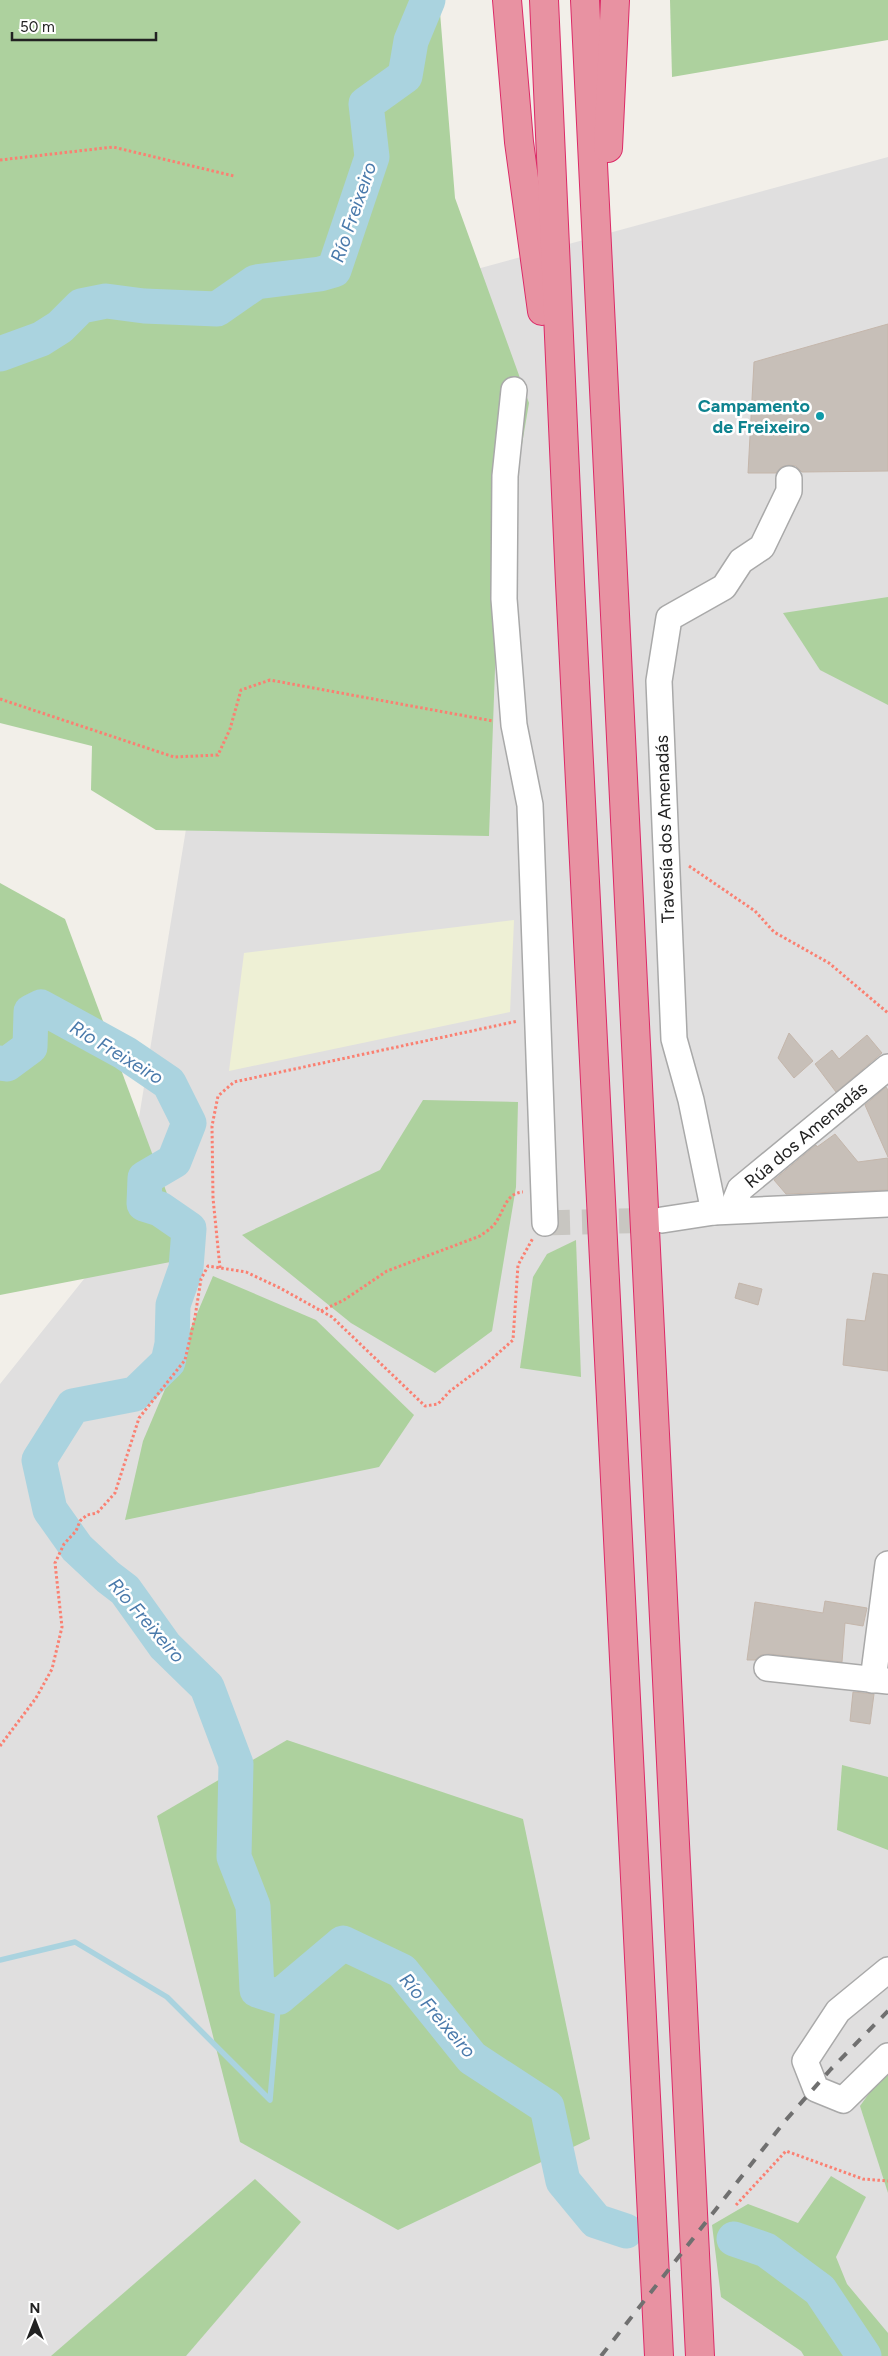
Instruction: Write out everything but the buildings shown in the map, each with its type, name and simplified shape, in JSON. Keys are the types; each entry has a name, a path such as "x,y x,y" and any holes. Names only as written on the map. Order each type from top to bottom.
{"highway":[{"path":"507,0 519,142 556,434 570,583"},
{"path":"544,0 570,583 658,2356"},
{"path":"585,0 700,2356"},
{"path":"600,307 615,0"}],"street":[{"path":"514,390 505,476 504,599 514,725 530,806 545,1223"},
{"name":"Travesía dos Amenadás","path":"723,1210 674,1039 659,681 669,618 724,587 741,561 762,547 789,491 789,479"},
{"name":"Rúa dos Amenadás","path":"723,1210 740,1188 888,1067"},
{"path":"662,1220 723,1210 888,1204"},
{"path":"767,1668 881,1681 888,1564"},
{"path":"888,1970 838,2011 805,2060 816,2089 844,2100 888,2056"}],"path":[{"path":"0,160 113,147 234,176"},
{"path":"0,699 174,757 218,755 230,729 241,690 270,680 514,725"},
{"path":"666,836 689,866 754,911 774,932 829,963 888,1013"},
{"path":"220,1268 212,1198 212,1126 218,1096 234,1082 537,1017"},
{"path":"321,1311 344,1300 387,1271 480,1236 492,1227 507,1199 518,1192 544,1191"},
{"path":"0,1746 36,1698 52,1669 62,1627 55,1563 64,1544 76,1531 80,1521 87,1515 97,1513 115,1493 139,1418 185,1360 201,1279 208,1266 246,1272 280,1288 332,1317 425,1406 438,1404 450,1391 485,1365 513,1340 518,1265 530,1243 545,1223"},
{"path":"736,2205 786,2151 864,2179 888,2181"}],"shaded area":[{"path":"888,157 888,2356 0,2356 0,1384 120,1234 268,326"}],"green space":[{"path":"0,0 439,0 455,198 529,403 498,586 489,836 156,830 91,790 92,746 0,723"},
{"path":"670,0 888,0 888,40 672,77"},
{"path":"888,597 888,705 820,670 783,613"},
{"path":"0,883 65,919 191,1258 0,1295"},
{"path":"514,920 510,1012 229,1071 244,953"},
{"path":"423,1100 518,1102 516,1187 492,1331 435,1373 351,1323 242,1235 380,1170"},
{"path":"576,1240 581,1377 520,1368 533,1277 547,1254"},
{"path":"213,1276 316,1320 414,1415 379,1467 125,1520 143,1441"},
{"path":"287,1740 523,1819 590,2139 398,2230 240,2142 157,1816"},
{"path":"842,1765 888,1777 888,1850 837,1830"},
{"path":"888,2067 888,2193 860,2106"},
{"path":"831,2176 866,2197 836,2257 847,2284 888,2333 888,2356 804,2356 801,2351 721,2297 712,2225 748,2204 798,2223"},
{"path":"255,2179 301,2222 186,2356 51,2356"}],"waterway":[{"name":"Río Freixeiro","path":"0,354 41,339 60,327 81,306 106,301 144,306 217,309 256,282 320,274 334,270 372,157 366,104 405,76 411,41 428,0"},
{"name":"Río Freixeiro","path":"0,1063 7,1064 30,1047 31,1012 41,1007 125,1053 169,1083 189,1123 174,1161 145,1178 144,1204 160,1209 189,1229 186,1268 173,1305 172,1344 168,1362 135,1394 73,1406 39,1460 50,1510 77,1548 125,1590 165,1646 207,1687 236,1764 234,1857 253,1906 257,1990 279,1997 343,1943 402,1971 472,2058 547,2107 563,2181 596,2221 626,2231"},
{"path":"0,1960 75,1942 167,1997 270,2100 279,1997"},
{"name":"Río Freixeiro","path":"734,2239 766,2250 820,2290 864,2356"}],"tunnel":[{"path":"545,1223 662,1220"}],"railway":[{"path":"601,2356 785,2121 831,2069 888,2011"}],"place":[{"name":"Campamento de Freixeiro","path":"820,416"}]}
